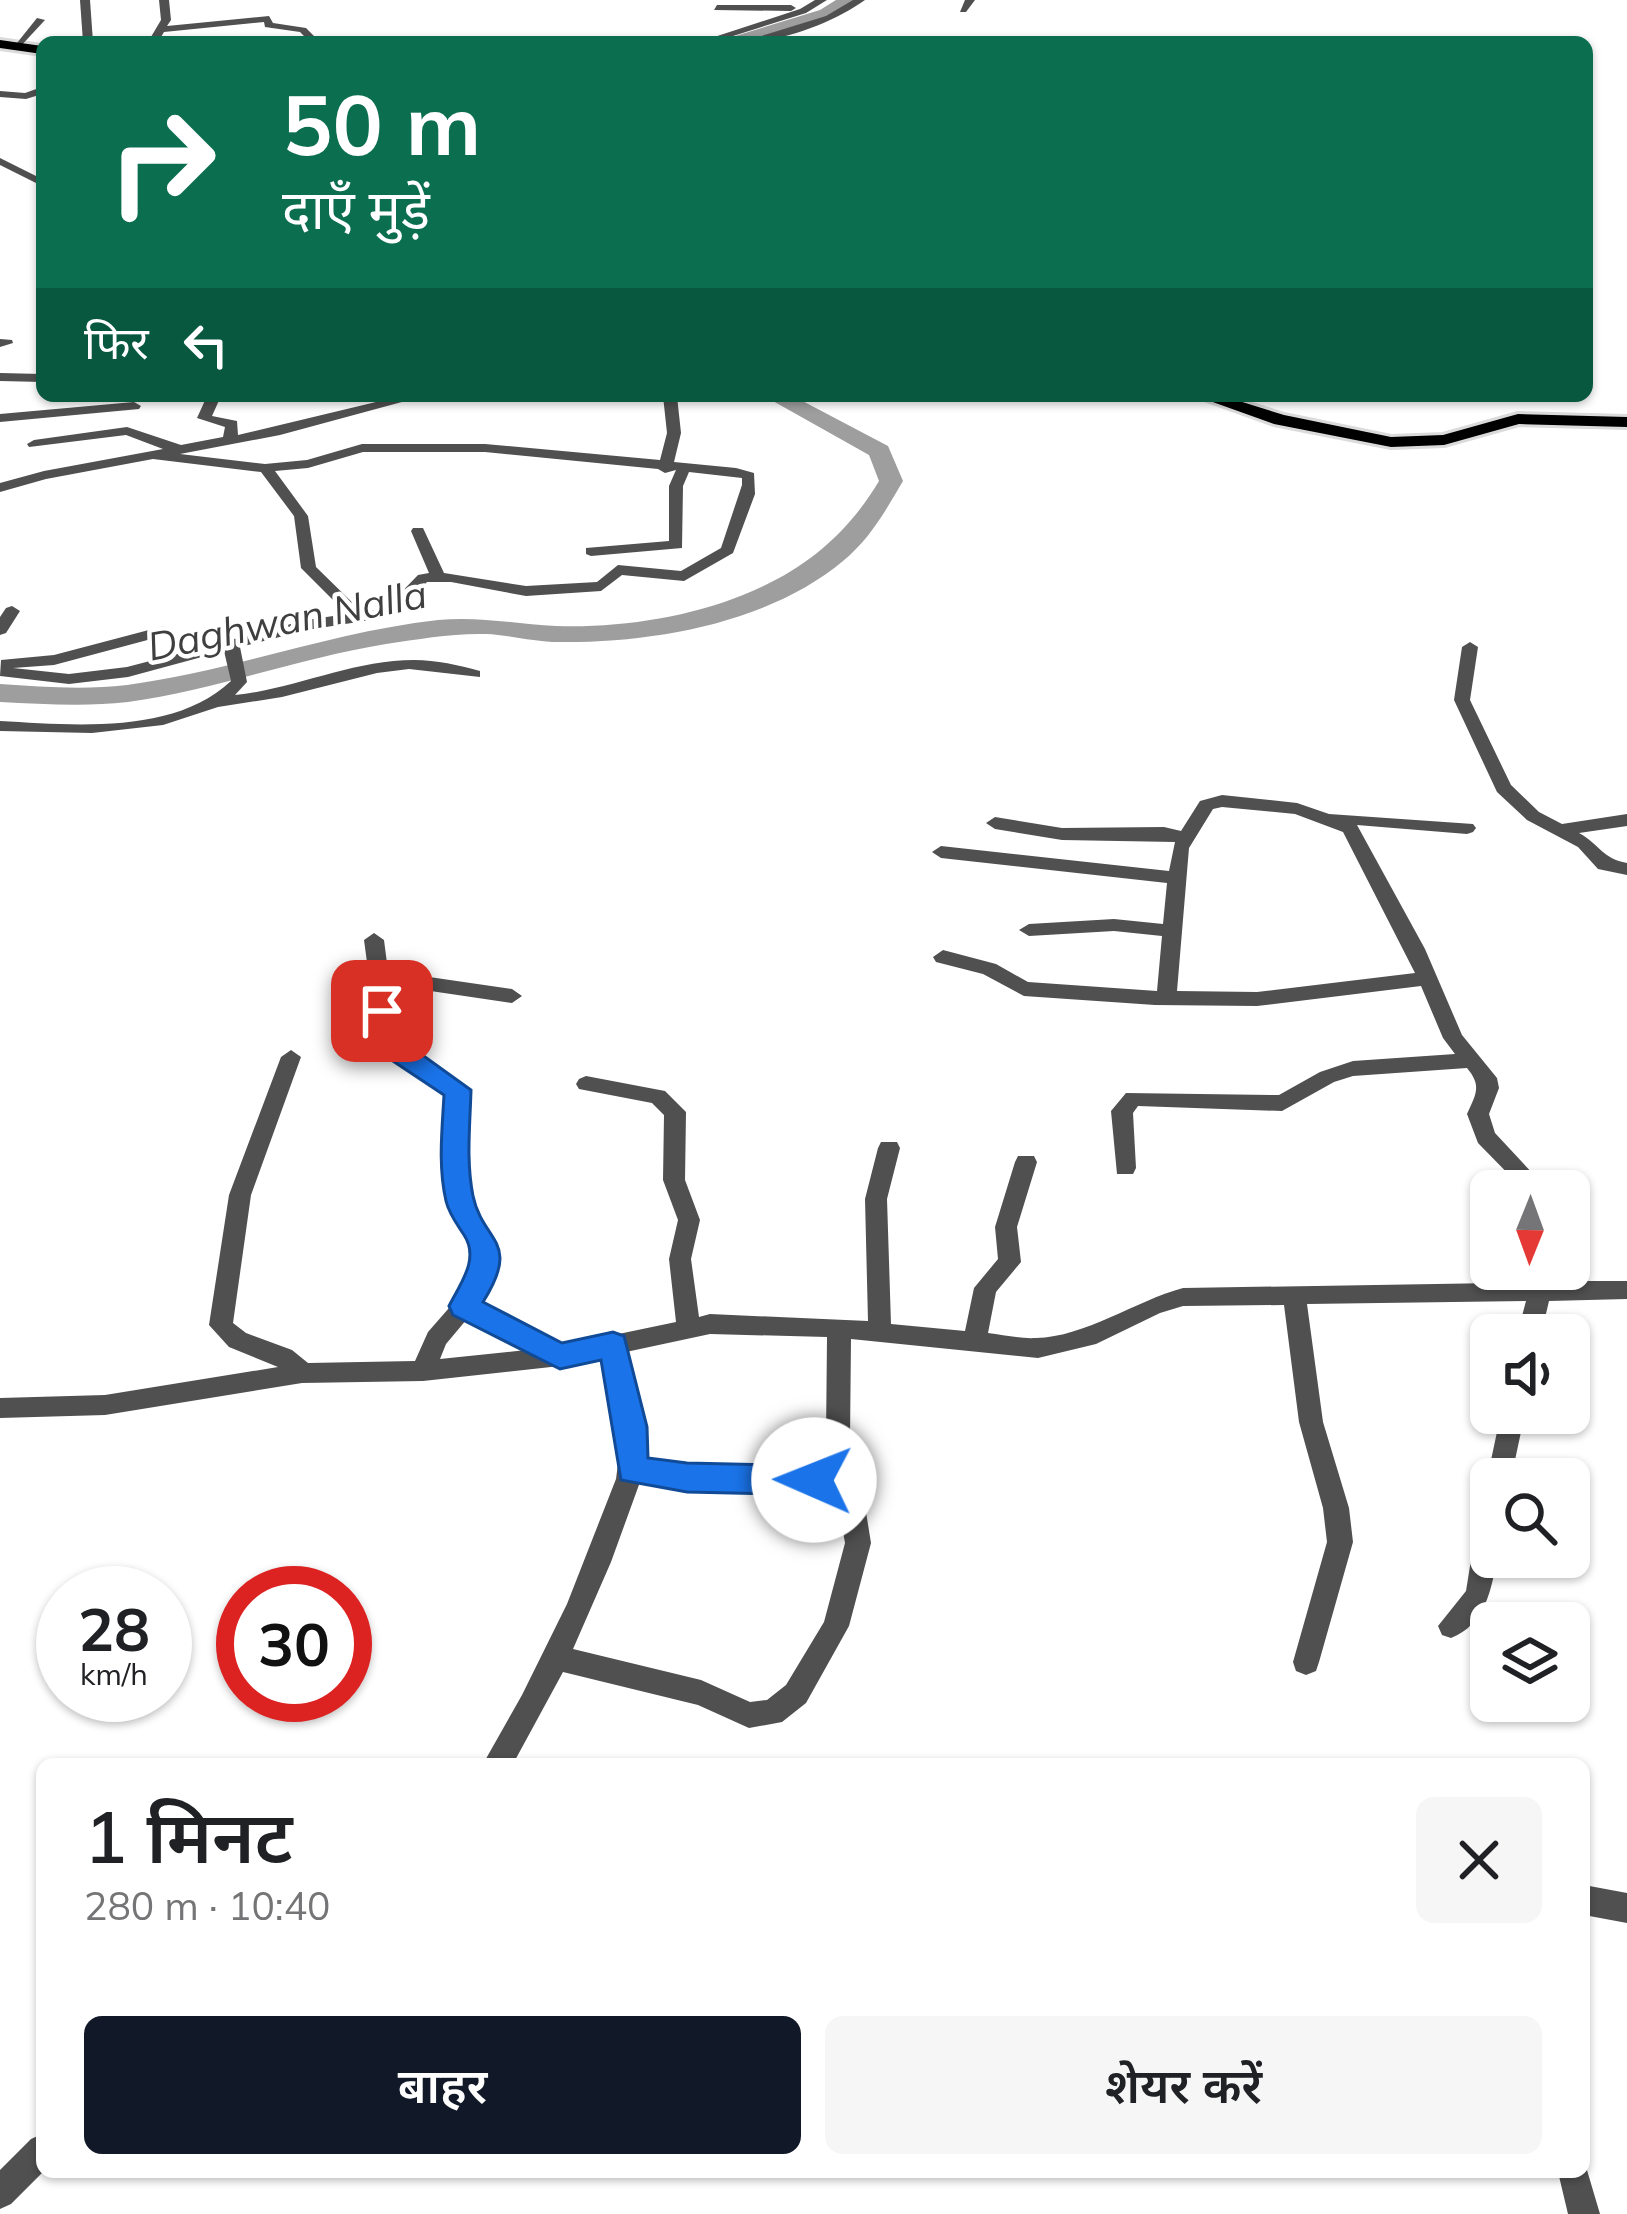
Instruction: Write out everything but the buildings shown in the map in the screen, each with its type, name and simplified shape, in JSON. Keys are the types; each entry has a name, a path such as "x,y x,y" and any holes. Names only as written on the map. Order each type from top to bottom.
{"main road":[{"path":"0,44 36,49"},
{"path":"1226,402 1327,431 1391,442 1444,440 1518,419 1627,422"}],"street":[{"path":"85,0 88,36"},
{"path":"158,36 167,10 164,0"},
{"path":"723,36 822,0"},
{"path":"768,36 829,18 860,0"},
{"path":"716,8 803,10"},
{"path":"163,29 269,19 268,26"},
{"path":"16,46 40,20"},
{"path":"218,29 268,26 303,30 309,36"},
{"path":"277,36 282,28"},
{"path":"0,94 36,92"},
{"path":"0,161 36,180"},
{"path":"0,377 36,378"},
{"path":"211,402 203,418 232,424 230,439"},
{"path":"0,488 391,402"},
{"path":"665,469 674,433 671,402"},
{"path":"0,418 134,406"},
{"path":"34,444 127,430 178,449"},
{"path":"0,667 38,678 105,676 235,660 357,616 390,613 418,579 438,576 535,591 602,586 618,570 688,575 728,550 731,529 751,487 749,476 742,473 440,448 356,448 308,464 265,468 154,455"},
{"path":"265,468 301,516 309,568 357,616"},
{"path":"591,551 677,544 676,486 683,470"},
{"path":"418,530 438,576"},
{"path":"0,630 12,610"},
{"path":"0,667 54,660 164,631"},
{"path":"1470,647 1462,700 1510,797 1584,843 1605,865 1627,868"},
{"path":"217,702 236,688 235,660"},
{"path":"0,726 153,721 217,702 255,700 380,666 427,665 474,674"},
{"path":"1166,998 1184,838 1213,801 1467,828"},
{"path":"1330,817 1356,835 1429,978 1453,1038 1484,1073 1489,1088 1478,1114 1486,1137 1518,1170"},
{"path":"1561,830 1627,820"},
{"path":"995,823 1062,834 1151,833 1184,838"},
{"path":"941,852 1178,878"},
{"path":"1029,930 1129,925 1173,931"},
{"path":"374,940 388,1044 458,1090 454,1163 461,1207 484,1240 480,1281 436,1339 423,1371"},
{"path":"944,958 989,969 1024,988 1166,998 1257,998 1429,978"},
{"path":"378,976 512,996"},
{"path":"291,1057 240,1195 221,1325 229,1336 285,1356 302,1373"},
{"path":"1125,1168 1123,1105 1133,1098 1282,1103 1327,1077 1353,1069 1470,1060"},
{"path":"586,1084 658,1096 675,1112 674,1180 689,1220 680,1258 688,1326"},
{"path":"880,1332 876,1199 889,1148"},
{"path":"974,1344 985,1288 1010,1262 1006,1227 1026,1162"},
{"path":"1590,1281 1627,1291"},
{"path":"0,1408 105,1405 302,1373 423,1371 560,1356 688,1326 839,1328 974,1344 1065,1344 1183,1297 1478,1290"},
{"path":"1294,1296 1311,1422 1336,1508 1340,1542 1306,1662"},
{"path":"464,1306 560,1356"},
{"path":"554,1657 701,1694 749,1715 772,1713 796,1694 847,1601 858,1543 838,1438 839,1328"},
{"path":"502,1758 554,1657 632,1470 632,1427 613,1345"},
{"path":"632,1470 687,1478 849,1481"},
{"path":"1451,1626 1478,1596 1481,1578"},
{"path":"1590,1901 1627,1908"},
{"path":"0,2193 36,2156"},
{"path":"1575,2178 1584,2214"}],"waterway":[{"name":"Daghwan Nalla","path":"744,36 826,13 847,0"},
{"name":"Daghwan Nalla","path":"0,693 128,693 331,645 408,633 488,626 552,634 606,632 703,617 751,602 795,582 835,555 867,522 891,481 879,451 787,402"}],"route":[{"path":"382,1011 388,1044 458,1090 454,1163 461,1207 484,1240 485,1252 480,1281 464,1306 560,1356 613,1345 632,1427 632,1470 687,1478 814,1480"}]}
